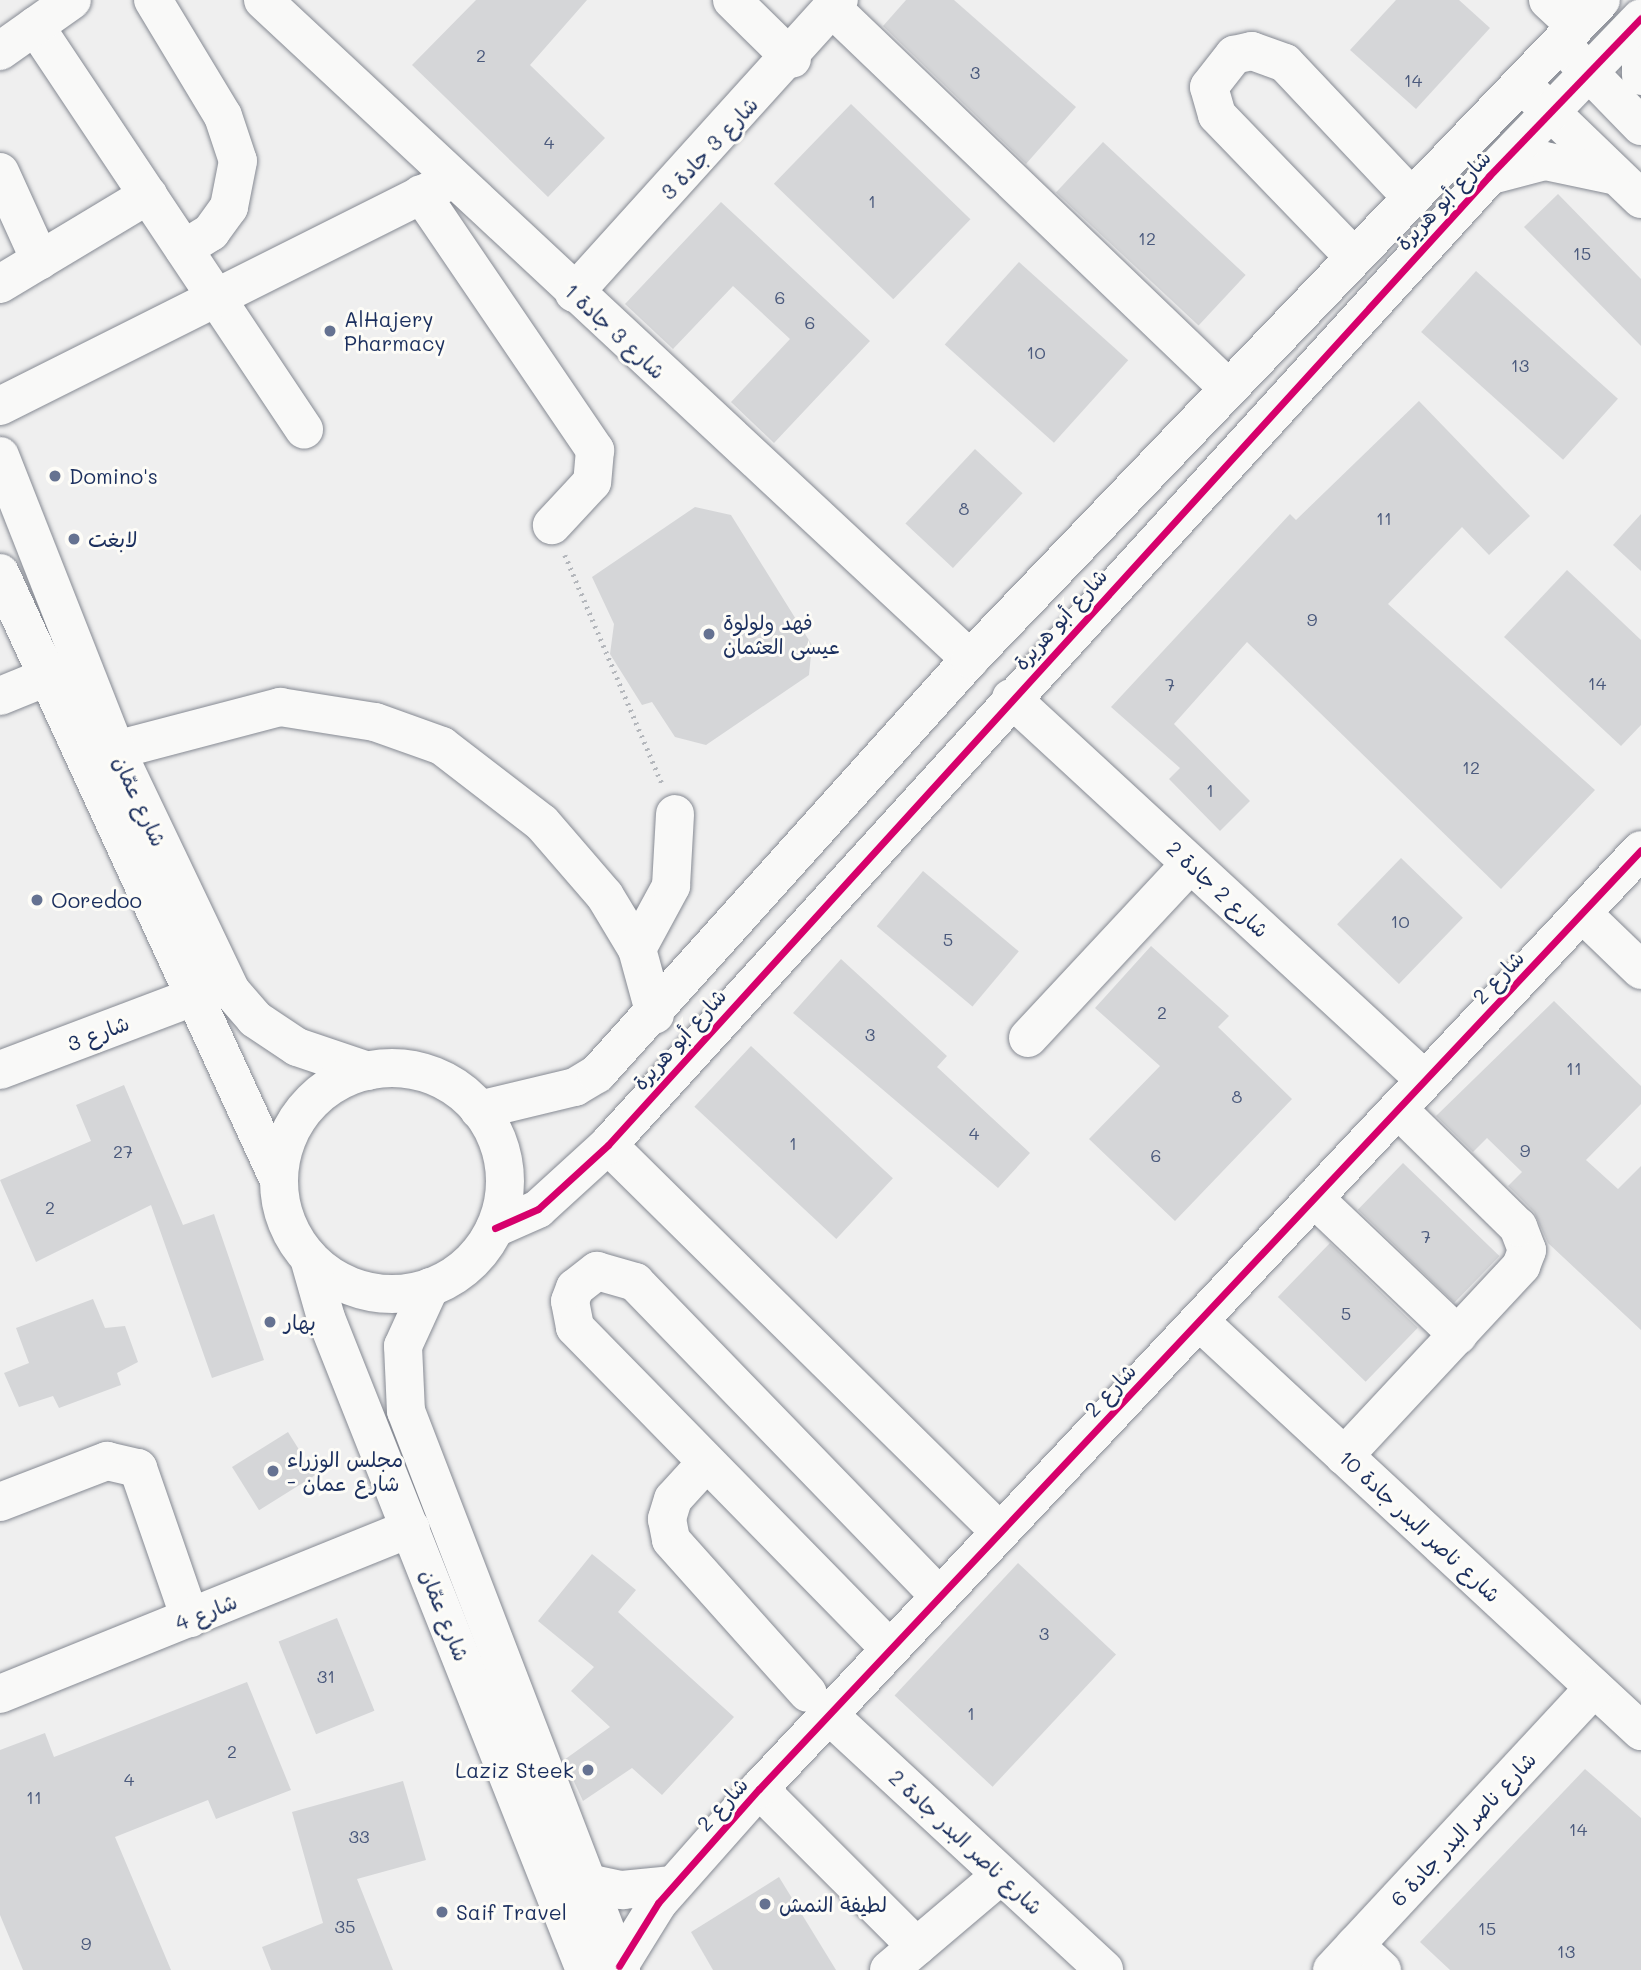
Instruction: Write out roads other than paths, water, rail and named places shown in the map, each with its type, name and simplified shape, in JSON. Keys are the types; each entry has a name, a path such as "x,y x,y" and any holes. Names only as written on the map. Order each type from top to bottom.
{"street":[{"path":"0,51 72,0"},
{"path":"153,0 223,116 238,161 229,207 211,232 184,249"},
{"name":"شارع 3 جادة 1","path":"263,0 436,187 574,293 970,659"},
{"path":"732,0 792,59"},
{"path":"1548,0 1579,22 1588,75 1641,127"},
{"path":"836,4 1228,388"},
{"name":"شارع 3 جادة 3","path":"574,293 792,59 836,4"},
{"name":"شارع أبو هريرة","path":"495,1228 538,1209 607,1144 1489,176 1641,18"},
{"name":"شارع أبو هريرة","path":"479,1110 575,1087 597,1074 655,1015 970,659 1579,22"},
{"path":"35,26 304,430"},
{"path":"1641,47 1641,76"},
{"path":"1354,257 1217,116 1209,87 1234,55 1252,51 1285,63 1412,198"},
{"path":"1521,84 1631,190"},
{"path":"1489,176 1545,161 1584,165 1631,190"},
{"path":"0,172 40,260"},
{"path":"0,406 436,187 595,450 592,482 552,526"},
{"path":"0,284 148,195"},
{"name":"شارع عمّان","path":"0,456 116,750 231,992 255,1019 297,1047 368,1070"},
{"name":"شارع عمّان","path":"0,573 278,1178"},
{"path":"0,696 49,676"},
{"name":"شارع 2 جادة 2","path":"1011,698 1425,1080"},
{"path":"116,750 280,707 338,713 418,737 486,776 542,823 605,896 637,949 655,1015"},
{"path":"637,949 671,886 675,814"},
{"name":"شارع 2","path":"608,1969 673,1885 759,1788 818,1704 890,1648 1641,850"},
{"path":"1028,1038 1190,864"},
{"path":"1582,913 1641,970"},
{"name":"شارع 3","path":"0,1070 196,996"},
{"path":"368,1070 417,1071 462,1092 479,1110 502,1154 504,1191 495,1228 468,1264 430,1287 405,1293 353,1287 309,1258 292,1235 278,1178 286,1142 304,1109 344,1078 368,1070"},
{"path":"1344,1456 1521,1266 1526,1242 1398,1109"},
{"path":"607,1144 1000,1532"},
{"path":"1314,1198 1458,1335"},
{"name":"شارع عمّان","path":"309,1258 326,1318 411,1528 608,1969"},
{"path":"890,1648 705,1464 575,1327 570,1301 585,1278 610,1270 635,1282 938,1595"},
{"name":"شارع عمّان","path":"430,1287 403,1346 406,1411 588,1883 608,1969"},
{"name":"شارع ناصر البدر جادة 10","path":"1199,1321 1641,1731"},
{"path":"0,1502 107,1461 138,1468 190,1618"},
{"name":"شارع ناصر البدر جادة 2","path":"705,1464 673,1499 667,1519 671,1540 818,1704 1104,1970"},
{"name":"شارع 4","path":"0,1695 411,1528"},
{"name":"شارع ناصر البدر جادة 6","path":"1356,1962 1594,1688"},
{"path":"759,1788 903,1959 1001,1875"},
{"path":"588,1883 622,1890 673,1885"}],"place":[{"name":"AlHajery Pharmacy","path":"330,331"},
{"name":"Domino's","path":"55,476"},
{"name":"لابغت","path":"74,539"},
{"name":"فهد ولولوة عيسى العثمان","path":"709,634"},
{"name":"Ooredoo","path":"37,900"},
{"name":"بهار","path":"270,1322"},
{"name":"مجلس الوزراء - شارع عمان","path":"273,1471"},
{"name":"Laziz Steek","path":"588,1770"},
{"name":"لطيفة النمش","path":"765,1904"},
{"name":"Saif Travel","path":"442,1912"}]}
